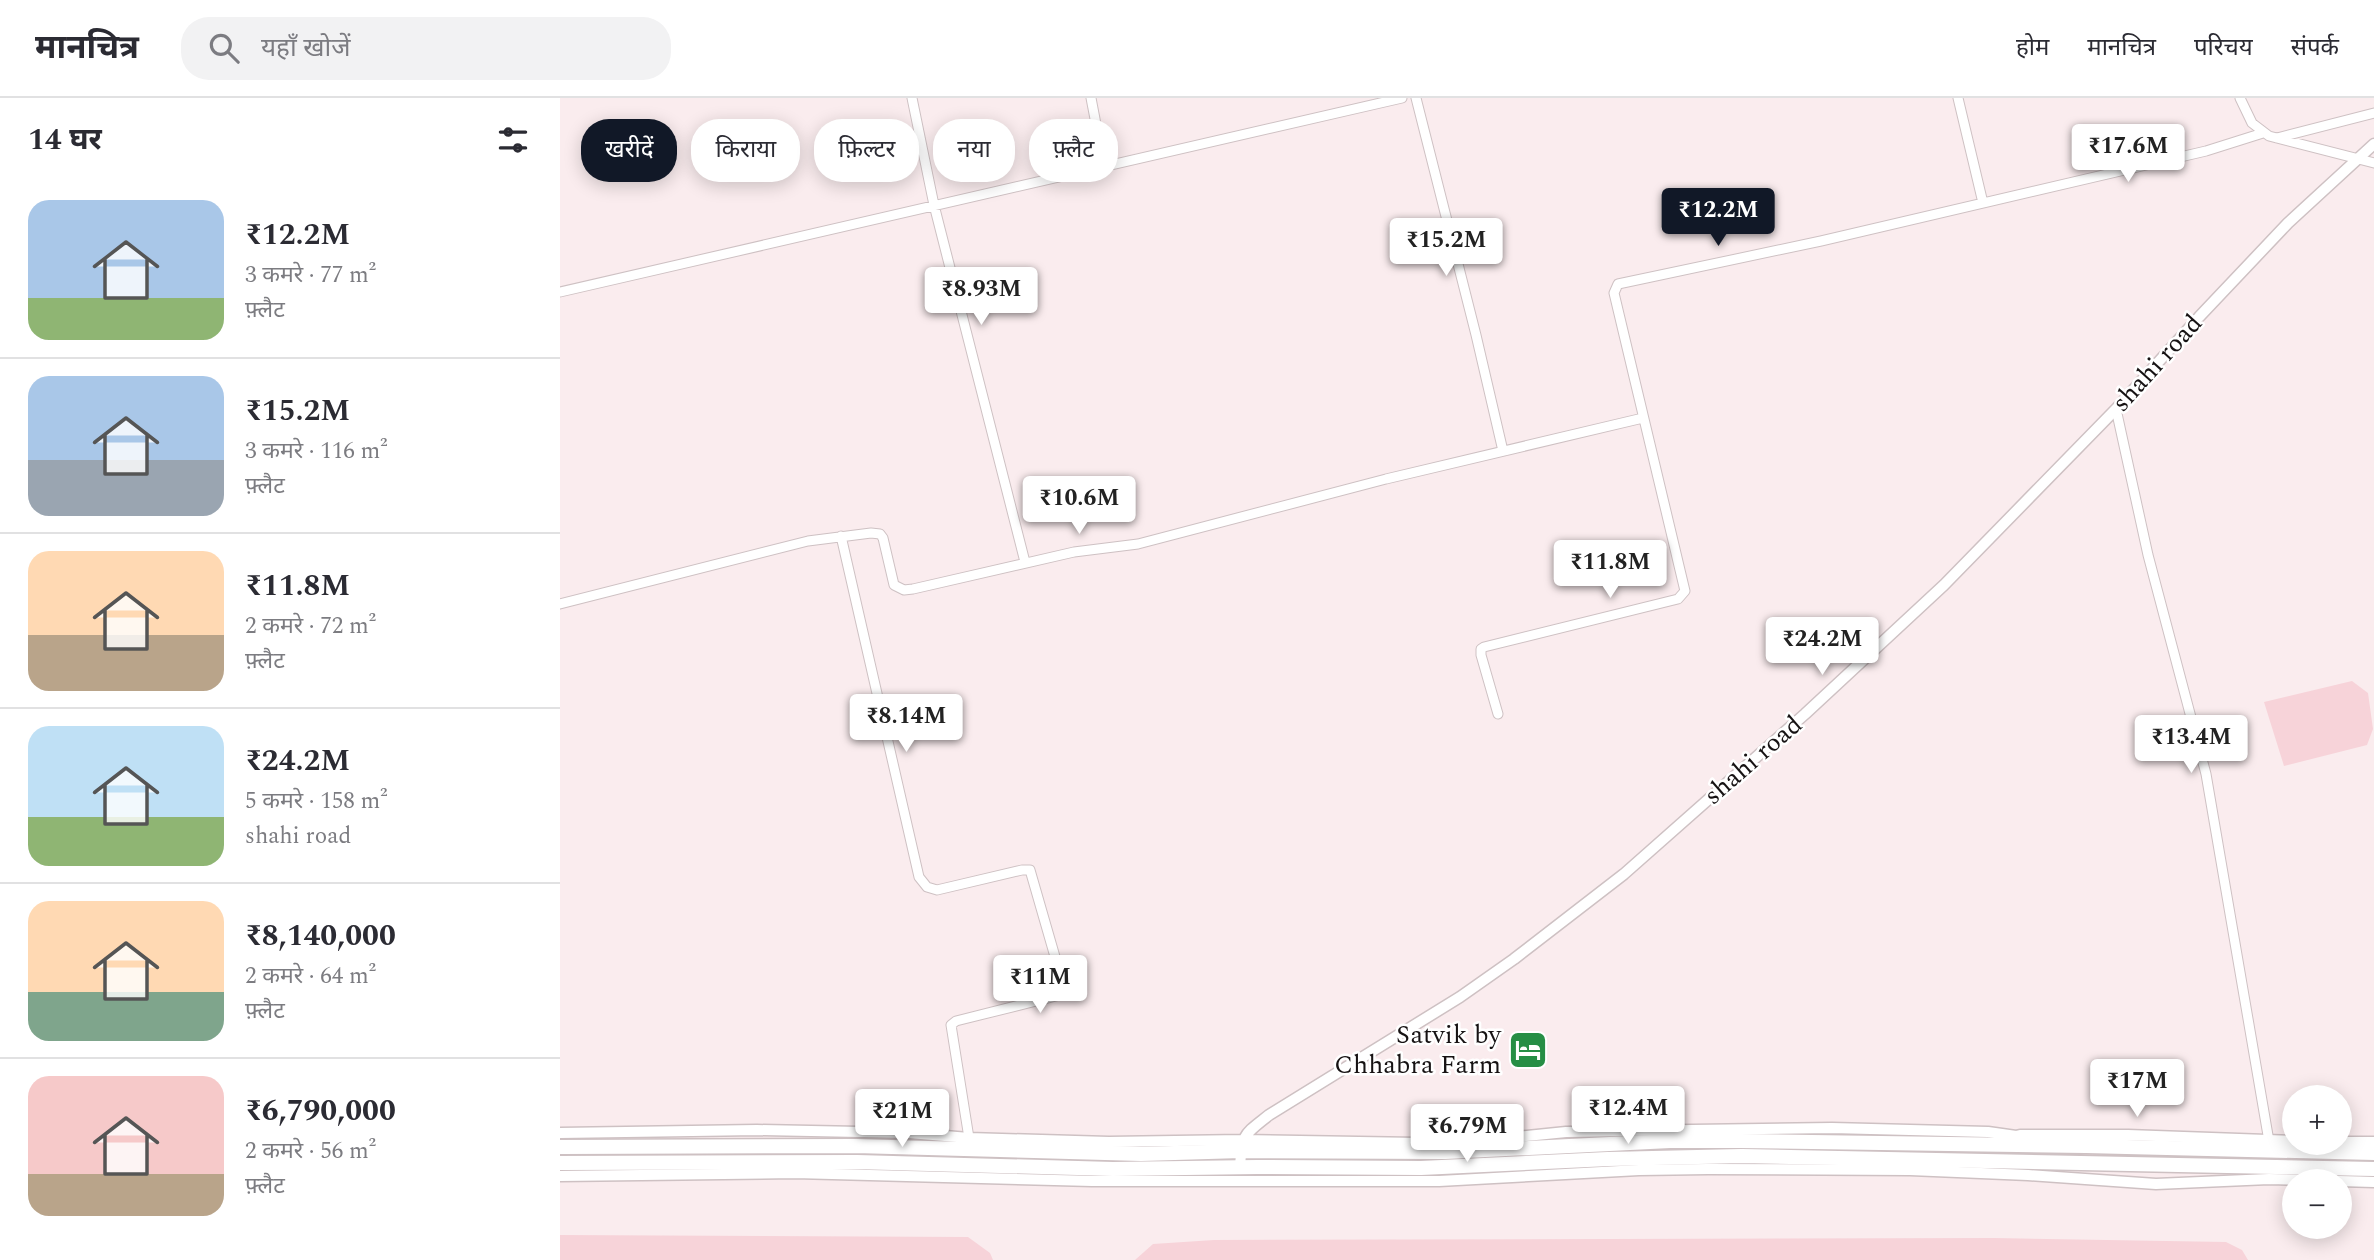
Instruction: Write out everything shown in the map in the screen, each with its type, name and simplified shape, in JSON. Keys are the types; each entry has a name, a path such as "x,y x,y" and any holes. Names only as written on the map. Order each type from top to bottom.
{"highway":[{"path":"560,1147 856,1146 1141,1154 1242,1145 1445,1152 1670,1140 2015,1141 2270,1146 2374,1153"},
{"path":"560,1163 843,1162 1113,1169 1447,1168 1608,1158 1742,1156 2374,1168"}],"street":[{"path":"912,98 934,205 1026,562"},
{"path":"1091,98 1095,119"},
{"path":"1118,163 1402,98"},
{"path":"1416,98 1503,451"},
{"path":"1958,98 1983,202"},
{"path":"2240,98 2256,128 2275,138 2374,163"},
{"path":"2275,138 2374,113"},
{"path":"1498,714 1481,655 1481,649 1484,647 1678,599 1683,595 1684,587 1614,293 1618,284 1831,238 2206,151 2263,132"},
{"name":"shahi road","path":"1242,1145 1245,1134 1269,1115 1449,1004 1514,959 1624,874 1805,714 1950,579 2116,409 2288,223 2374,144"},
{"path":"560,292 1034,182"},
{"path":"2116,409 2148,555 2206,774 2270,1146 2282,1144"},
{"path":"560,604 788,546 841,536 880,534 892,580 898,589 904,590 1074,552 1138,544 1346,489 1643,418"},
{"path":"841,536 919,877 927,887 937,890 1030,870 1062,981 1062,990 1056,996 956,1020 951,1025 969,1138"},
{"path":"560,1133 757,1130 1242,1145 1240,1167"},
{"path":"2352,1142 2374,1142"},
{"path":"560,1176 807,1174 1092,1181 1428,1181 1667,1169 1748,1169 1989,1173 2156,1184 2269,1180 2374,1182"}],"shaded area":[{"path":"2352,681 2368,693 2373,729 2367,745 2284,766 2264,702"},
{"path":"560,1235 968,1237 990,1253 993,1260 560,1260"},
{"path":"1994,1238 2226,1242 2242,1250 2248,1260 1135,1260 1153,1244 1214,1240"}],"tunnel":[{"path":"1789,1133 1975,1138"},
{"path":"1524,1142 1612,1136"},
{"path":"1693,1164 1799,1164"},
{"path":"1508,1172 1578,1167"},
{"path":"1217,1174 1470,1175"},
{"path":"1049,1175 1096,1175"}],"place":[{"name":"Satvik by Chhabra Farm","path":"1528,1050"}]}
